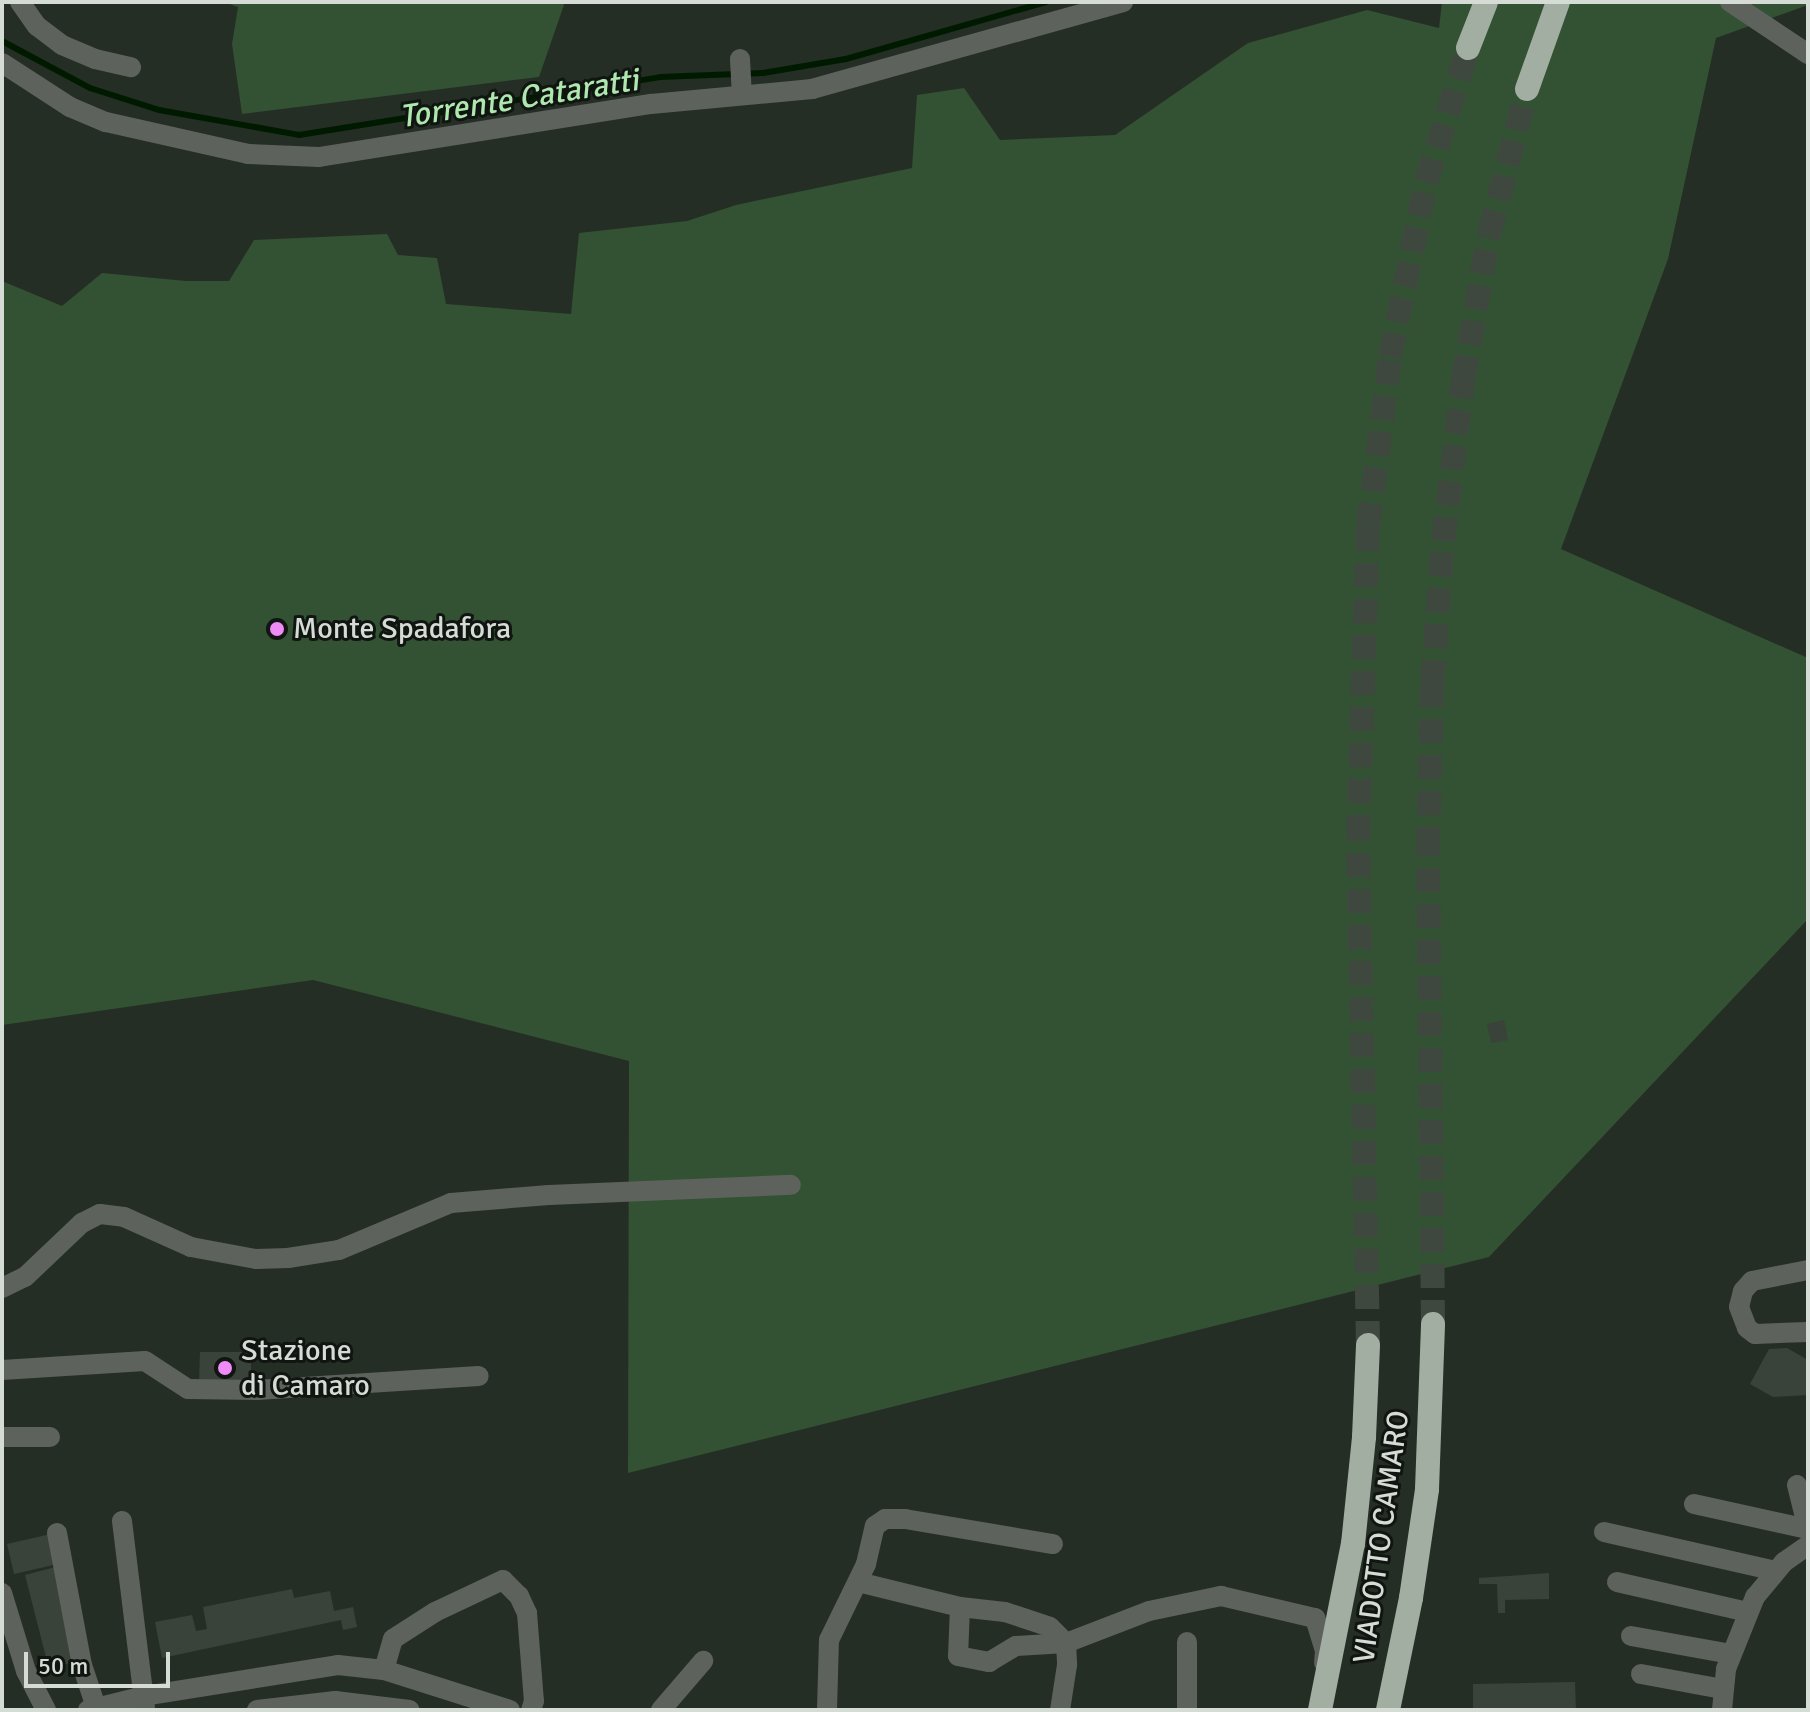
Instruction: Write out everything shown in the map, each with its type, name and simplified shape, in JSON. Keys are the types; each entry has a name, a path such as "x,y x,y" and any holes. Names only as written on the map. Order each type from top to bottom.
{"highway":[{"path":"1468,48 1486,2"},
{"path":"1527,89 1558,2"},
{"name":"VIADOTTO CAMARO","path":"1388,1710 1404,1636 1427,1489 1433,1324"},
{"name":"VIADOTTO CAMARO","path":"1318,1710 1353,1544 1363,1451 1368,1345"}],"street":[{"path":"20,2 37,26 62,45 95,59 131,67"},
{"path":"2,63 70,107 106,122 248,154 282,158 319,157 651,104 812,89 1123,2"},
{"path":"1730,2 1808,54"},
{"path":"740,59 742,95"},
{"path":"2,1288 25,1277 82,1223 100,1214 124,1217 191,1247 256,1259 288,1258 350,1246 451,1203 549,1195 791,1185"},
{"path":"1808,1270 1752,1281 1743,1291 1739,1307 1747,1328 1755,1334 1808,1332"},
{"path":"2,1370 145,1361 188,1389 257,1390 479,1376"},
{"path":"2,1437 50,1437"},
{"path":"1694,1504 1808,1529 1797,1485"},
{"path":"827,1710 829,1640 866,1564 875,1526 885,1519 905,1519 1053,1544"},
{"path":"122,1521 148,1700"},
{"path":"1604,1532 1775,1571"},
{"path":"57,1533 92,1709 338,1665 384,1670 510,1710"},
{"path":"1722,1710 1722,1689 1731,1654 1748,1612 1775,1571 1808,1545"},
{"path":"384,1670 393,1639 435,1612 503,1580 519,1596 527,1613 534,1701 531,1710"},
{"path":"858,1582 960,1607 1005,1612 1050,1627 1066,1643 1067,1665 1060,1710"},
{"path":"1617,1582 1748,1612"},
{"path":"960,1607 958,1656 989,1662 1016,1646 1066,1643 1149,1611 1221,1596 1315,1618 1325,1650 1318,1710"},
{"path":"3,1601 26,1671 46,1710"},
{"path":"1631,1636 1731,1654"},
{"path":"1187,1642 1187,1710"},
{"path":"661,1710 703,1661"},
{"path":"1641,1674 1722,1689"},
{"path":"257,1710 335,1701 411,1710 419,1681"}],"green space":[{"path":"224,2 565,2 539,77 242,114 232,44 238,7"},
{"path":"1442,2 1808,2 1808,5 1716,38 1668,259 1561,549 1808,658 1808,919 1489,1257 628,1473 629,1061 313,980 2,1025 2,281 62,306 102,273 186,281 229,281 254,240 387,234 398,255 437,258 446,304 571,314 579,233 687,221 736,205 912,168 917,95 964,88 1000,140 1115,135 1248,43 1367,10 1439,28"}],"building":[{"path":"1504,1020 1508,1040 1491,1043 1487,1024"},
{"path":"1787,1348 1808,1360 1808,1395 1773,1397 1750,1384 1769,1349"},
{"name":"Stazione di Camaro","path":"200,1352 251,1352 251,1383 199,1383"},
{"path":"55,1533 62,1563 14,1574 7,1544"},
{"path":"63,1565 88,1658 49,1669 25,1575"},
{"path":"1549,1573 1549,1599 1505,1600 1505,1613 1498,1613 1497,1584 1479,1584 1479,1578"},
{"path":"292,1589 294,1598 330,1591 334,1611 353,1607 357,1627 343,1630 341,1620 162,1658 155,1622 192,1615 196,1631 207,1629 203,1607"},
{"path":"1575,1682 1576,1710 1473,1710 1473,1684"}],"waterway":[{"name":"Torrente Cataratti","path":"2,41 90,88 159,110 299,135 660,77 763,73 846,59 1046,2"}],"tunnel":[{"path":"1368,1345 1358,839 1368,527 1390,357 1426,182 1468,48"},
{"path":"1433,1324 1428,851 1432,684 1443,541 1463,380 1489,234 1527,89"}],"place":[{"name":"Monte Spadafora","path":"277,629"},
{"name":"Stazione di Camaro","path":"225,1368"}]}
